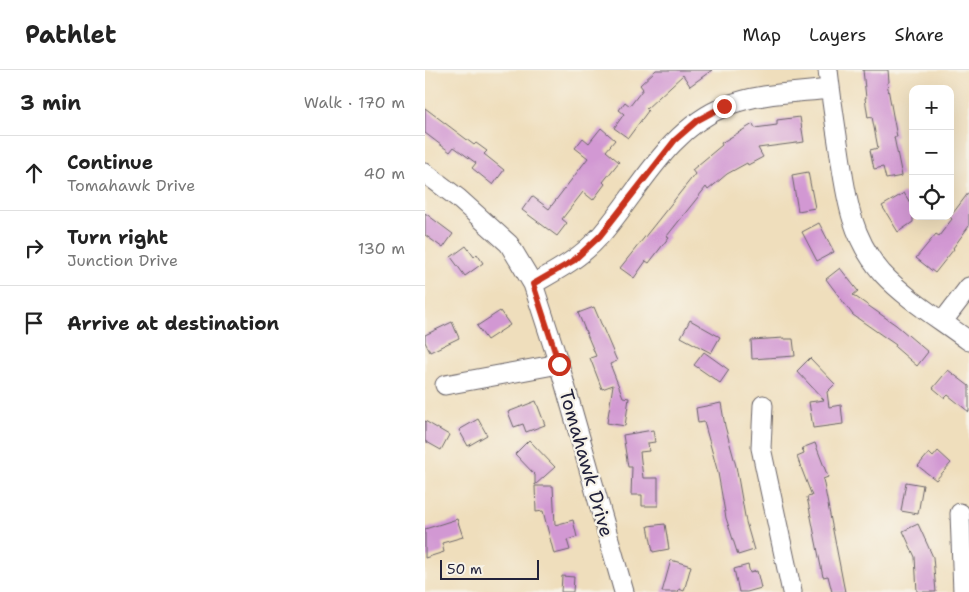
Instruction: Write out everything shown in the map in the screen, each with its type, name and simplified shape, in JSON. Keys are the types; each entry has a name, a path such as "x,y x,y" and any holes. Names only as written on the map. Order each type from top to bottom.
{"street":[{"path":"829,70 830,89 848,203 856,230 866,252 883,274 969,341"},
{"path":"533,284 573,261 600,236 675,140 698,120 724,106 749,98 830,89"},
{"name":"Tomahawk Drive","path":"425,173 458,198 509,244 533,284 559,364 624,592"},
{"path":"943,321 969,287"},
{"path":"445,385 559,364"},
{"path":"763,405 761,448 792,592"},
{"path":"960,513 963,592"}],"building":[{"path":"656,70 712,70 690,86 683,75 646,109 648,111 628,138 614,128 624,114 619,110 625,102 630,106 643,89 640,85"},
{"path":"863,70 888,70 889,82 887,83 897,137 894,137 902,176 886,179 883,167 874,169 870,150 878,148 872,117 868,118"},
{"path":"425,108 474,145 476,143 487,151 484,154 504,170 493,185 472,168 476,163 454,147 450,152 425,133"},
{"path":"800,117 804,142 758,148 763,157 727,174 708,190 706,187 667,236 669,237 649,263 646,261 634,278 620,268 695,174 692,170 722,145 721,143 753,124 755,128 777,125 777,120"},
{"path":"601,128 615,140 606,151 619,162 603,182 605,184 593,200 583,192 562,219 567,223 557,236 522,210 532,196 549,209 588,158 575,148 583,138 589,143"},
{"path":"808,172 815,208 798,211 792,175"},
{"path":"969,192 969,226 935,273 916,258 936,234 939,236 951,220 954,220 954,212"},
{"path":"904,193 909,201 909,220 913,220 913,222 898,232 882,206"},
{"path":"425,213 453,234 443,248 425,235"},
{"path":"819,223 834,252 817,261 802,232"},
{"path":"466,246 474,257 477,254 483,263 465,276 451,257"},
{"path":"840,268 858,291 853,295 896,325 928,352 917,366 895,347 896,345 853,315 826,279"},
{"path":"594,307 617,361 610,364 623,397 629,398 625,426 607,423 613,385 602,389 590,358 596,356 578,313"},
{"path":"500,311 510,325 487,340 477,326"},
{"path":"690,320 720,337 711,353 681,337"},
{"path":"452,322 459,338 430,352 425,342 425,335"},
{"path":"793,339 795,356 752,359 751,340"},
{"path":"704,352 729,370 720,383 694,365"},
{"path":"810,358 835,384 827,392 829,407 841,405 843,424 813,428 809,402 824,400 797,371"},
{"path":"948,370 969,386 969,412 948,395 945,398 933,388"},
{"path":"536,401 545,425 526,432 523,424 514,427 508,412"},
{"path":"721,403 736,466 746,522 754,550 738,555 726,518 718,473 704,422 698,423 696,408"},
{"path":"478,419 487,435 468,446 459,430"},
{"path":"425,421 449,435 441,450 425,441"},
{"path":"653,430 655,442 648,443 649,451 640,452 643,478 658,478 658,506 642,506 642,495 631,495 632,467 628,467 623,435"},
{"path":"529,440 555,467 535,485 535,475 515,454"},
{"path":"815,443 828,477 823,479 845,592 832,592 828,576 823,577 807,497 812,496 797,457 804,454 802,448"},
{"path":"938,451 951,463 936,480 918,466 929,453 933,457"},
{"path":"906,482 923,485 918,514 901,511"},
{"path":"535,486 553,486 555,525 573,520 577,537 567,540 570,550 554,554 543,511 536,512"},
{"path":"457,519 463,537 442,543 444,552 425,558 425,529"},
{"path":"665,524 669,549 653,552 648,526"},
{"path":"918,524 933,557 936,592 917,592 915,557 903,531"},
{"path":"671,560 691,566 684,591 679,589 678,592 662,592"},
{"path":"748,565 750,573 757,571 761,588 739,592 734,569"},
{"path":"562,576 574,577 573,592 561,592"}],"route":[{"path":"559,364 533,284 573,261 600,236 675,140 698,120 724,106"}]}
